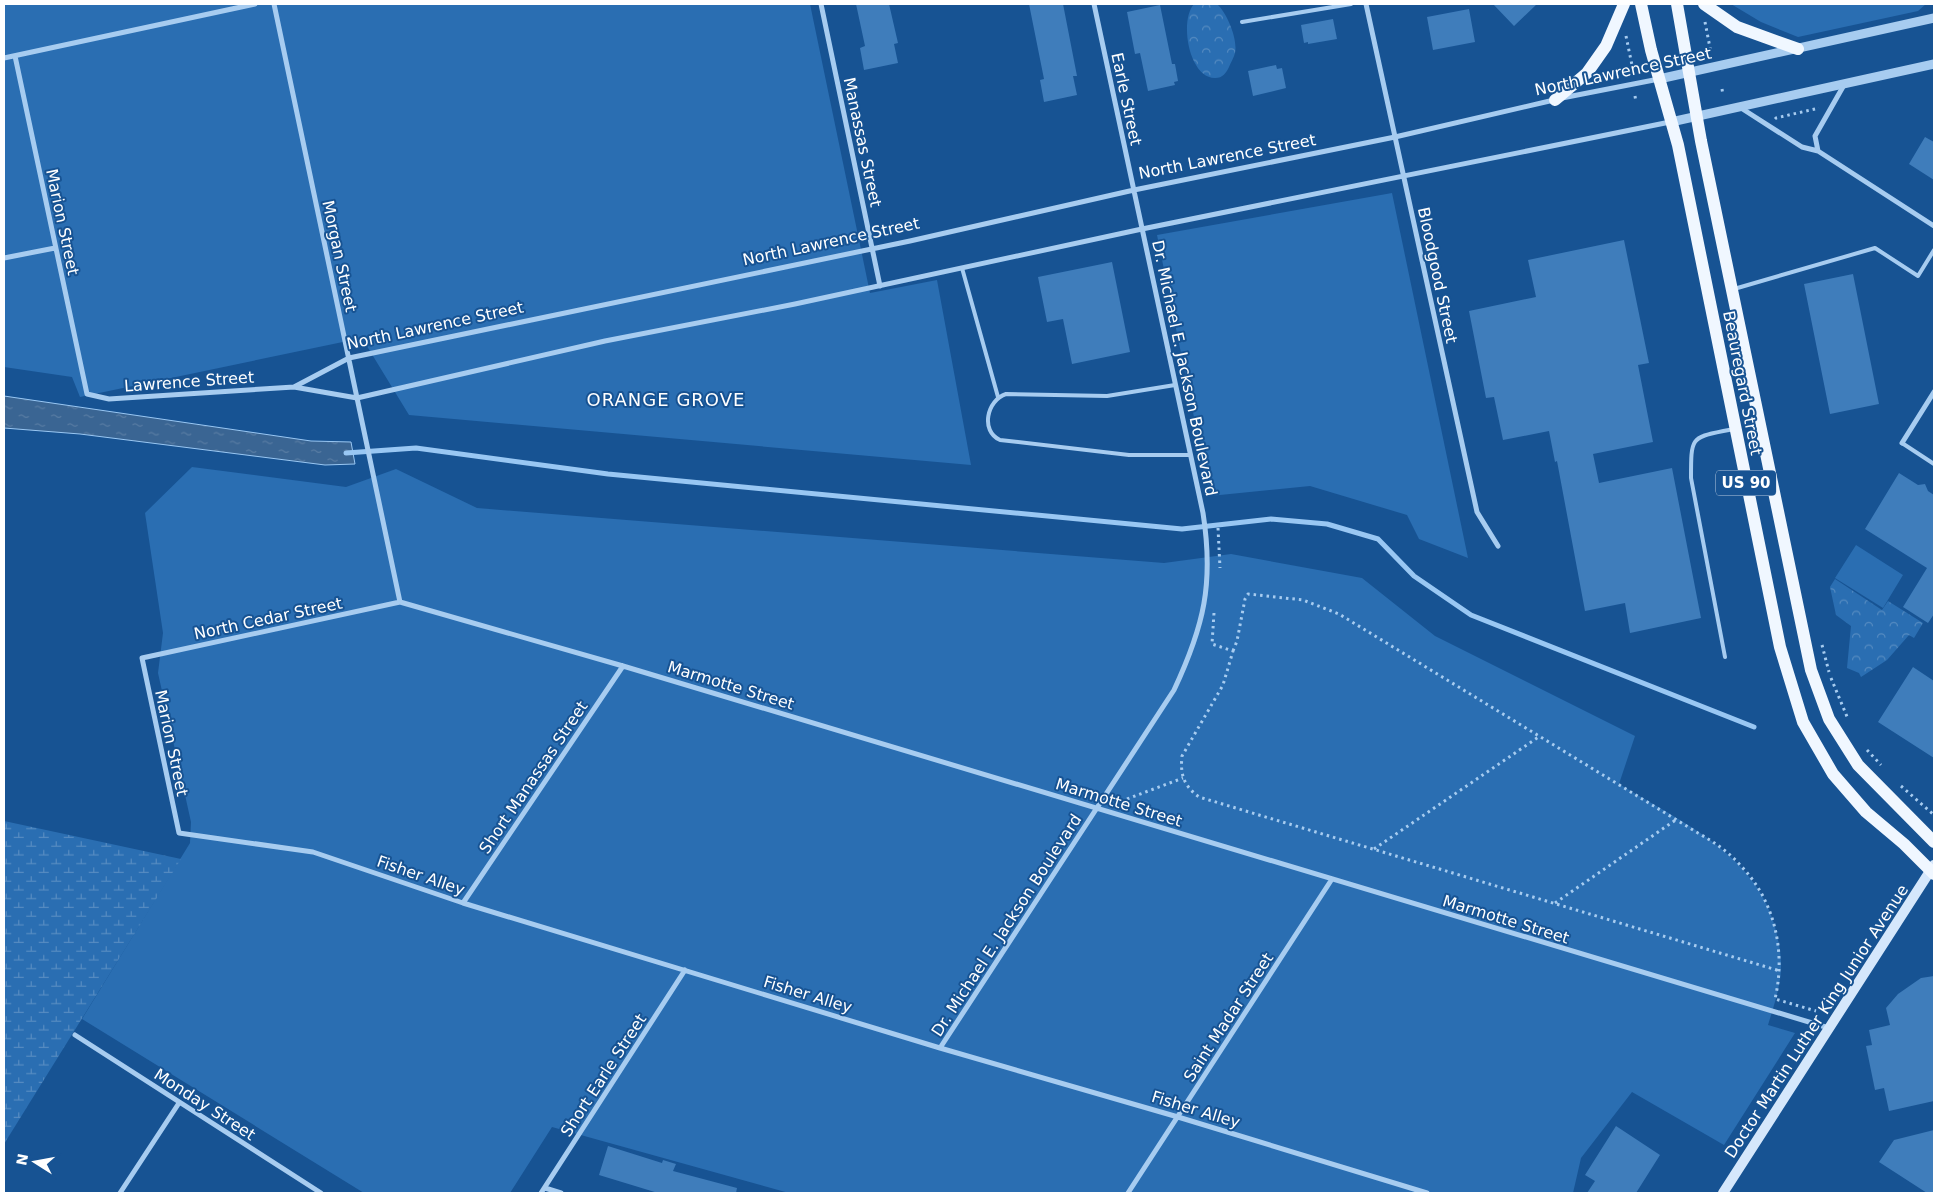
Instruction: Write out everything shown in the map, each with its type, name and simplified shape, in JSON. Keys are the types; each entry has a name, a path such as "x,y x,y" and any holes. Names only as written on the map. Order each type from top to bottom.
{"main road":[{"path":"1555,100 1587,73 1606,46 1624,4"},
{"name":"Beauregard Street","path":"1641,4 1650,50 1678,145 1780,647 1803,722 1833,774 1866,812 1933,870"},
{"name":"Beauregard Street","path":"1677,4 1697,117 1811,670 1829,719 1858,765 1934,842"},
{"path":"1704,10 1736,27 1798,49"},
{"name":"Doctor Martin Luther King Junior Avenue","path":"1723,1193 1933,870"}],"street":[{"path":"4,58 255,4"},
{"name":"Morgan Street","path":"274,4 400,602"},
{"name":"Manassas Street","path":"821,4 880,286"},
{"name":"Earle Street","path":"1094,4 1142,229"},
{"name":"Bloodgood Street","path":"1366,4 1477,512 1498,546"},
{"name":"North Lawrence Street","path":"294,387 348,358 872,248 1134,190 1395,137 1555,100 1798,49 1934,18"},
{"name":"Marion Street","path":"15,56 87,394"},
{"path":"294,387 357,398 605,341 880,286 1142,229 1741,108 1934,64"},
{"path":"1818,151 1815,136 1844,84"},
{"path":"1741,108 1802,147 1818,151 1934,226"},
{"name":"Dr. Michael E. Jackson Boulevard","path":"940,1048 1174,690 1189,659 1199,629 1208,585 1208,545 1203,513 1142,229"},
{"path":"4,258 55,248"},
{"name":"Lawrence Street","path":"87,394 109,399 294,387"},
{"path":"1902,444 1934,392"},
{"name":"North Cedar Street","path":"142,658 400,602"},
{"name":"Marmotte Street","path":"400,602 623,666 1829,1028"},
{"name":"Marion Street","path":"142,658 179,834"},
{"name":"Short Manassas Street","path":"463,903 623,666"},
{"name":"Fisher Alley","path":"179,834 314,852 463,903 1427,1193"},
{"name":"Saint Madar Street","path":"1128,1193 1332,879"},
{"name":"Short Earle Street","path":"541,1193 685,970"},
{"name":"Monday Street","path":"75,1035 322,1193"},
{"path":"120,1193 179,1103"},
{"path":"545,1188 561,1193"}],"lane":[{"path":"1242,22 1352,4"},
{"path":"1732,289 1875,248 1918,276 1934,250"},
{"path":"962,268 998,397"},
{"path":"1175,385 1108,396 1006,394 998,397 991,407 988,423 990,432 1000,440 1129,456 1190,455"},
{"path":"1725,658 1691,478 1691,456 1693,444 1700,436 1735,428"},
{"path":"1902,444 1934,464"}],"path":[{"path":"1704,10 1711,53"},
{"path":"1624,30 1632,54 1633,70"},
{"path":"1702,39 1708,38"},
{"path":"1722,89 1723,95"},
{"path":"1635,96 1636,102"},
{"path":"1776,118 1820,108"},
{"path":"1218,528 1219,575"},
{"path":"1780,971 1208,801 1192,791 1183,778 1181,769 1182,756 1223,685 1237,641 1245,599 1248,594 1303,600 1339,614 1716,844 1741,866 1761,892 1776,932 1780,971 1775,999 1816,1011"},
{"path":"1215,608 1212,644 1233,651"},
{"path":"1821,638 1829,672 1852,725"},
{"path":"1374,849 1540,736"},
{"path":"1865,747 1882,766"},
{"path":"1127,799 1183,778"},
{"path":"1900,785 1934,815"},
{"path":"1554,904 1677,819"}],"green space":[{"path":"4,4 810,4 870,293 937,280 971,465 409,415 362,338 80,397 72,377 4,367"},
{"path":"1194,4 1217,4 1231,27 1235,41 1235,53 1227,71 1220,77 1206,76 1193,59 1187,35 1187,23"},
{"path":"1731,4 1926,4 1918,11 1798,37 1761,22"},
{"path":"1392,193 1468,558 1419,539 1407,515 1310,486 1210,496 1157,235"},
{"path":"192,467 346,487 396,469 477,508 1164,563 1231,554 1362,578 1435,636 1635,736 1619,784 1675,817 1726,852 1747,874 1764,898 1775,927 1781,962 1779,986 1768,1025 1795,1033 1724,1145 1632,1092 1581,1158 1573,1193 789,1193 552,1127 510,1193 364,1193 82,1019 190,843 191,822 158,673 163,633 145,513"},
{"path":"1856,545 1903,575 1883,608 1835,578"},
{"path":"1835,579 1882,610 1888,601 1923,623 1914,638 1909,635 1887,660 1861,677 1859,673 1847,668 1851,626 1836,615 1830,587"},
{"path":"4,821 181,859 4,1144"}],"water":[{"path":"4,396 311,441 351,442 355,464 325,465 80,434 4,428"}],"building":[{"path":"856,4 889,4 898,43 894,44 898,63 864,70 860,48 865,46"},
{"path":"1029,4 1063,4 1077,76 1073,76 1077,95 1044,102 1040,80 1044,79"},
{"path":"1493,4 1537,4 1514,26"},
{"path":"1160,5 1172,64 1175,64 1178,81 1174,82 1175,85 1148,91 1140,53 1135,54 1127,12"},
{"path":"1469,9 1475,42 1433,50 1427,17"},
{"path":"1333,19 1337,39 1304,43 1301,25"},
{"path":"1276,65 1277,69 1282,68 1286,88 1253,96 1248,71"},
{"path":"1925,137 1934,142 1934,180 1909,164"},
{"path":"1624,240 1649,363 1638,365 1653,442 1593,454 1599,483 1672,468 1701,618 1630,633 1625,603 1585,611 1557,461 1555,462 1549,431 1503,440 1494,397 1486,398 1469,311 1536,297 1528,260"},
{"path":"1112,262 1130,352 1072,364 1063,319 1047,322 1038,277"},
{"path":"1853,274 1879,404 1830,414 1804,284"},
{"path":"1899,473 1918,485 1925,484 1928,491 1934,495 1934,614 1928,623 1903,607 1927,568 1865,529"},
{"path":"1913,667 1934,681 1934,758 1878,722"},
{"path":"1934,976 1934,1101 1889,1111 1884,1088 1875,1090 1866,1046 1872,1045 1869,1030 1890,1025 1886,1008 1898,994 1921,978"},
{"path":"1616,1126 1660,1155 1636,1193 1587,1193 1595,1181 1585,1175"},
{"path":"1934,1130 1934,1193 1927,1193 1879,1162 1894,1140"},
{"path":"608,1146 662,1163 663,1160 676,1164 673,1171 737,1188 736,1193 658,1193 599,1175"}],"waterway":[{"path":"346,453 416,448 608,474 1182,529 1271,519 1327,524 1378,539 1414,576 1471,615 1754,727"}],"district":[{"name":"ORANGE GROVE","path":"666,400"}]}
